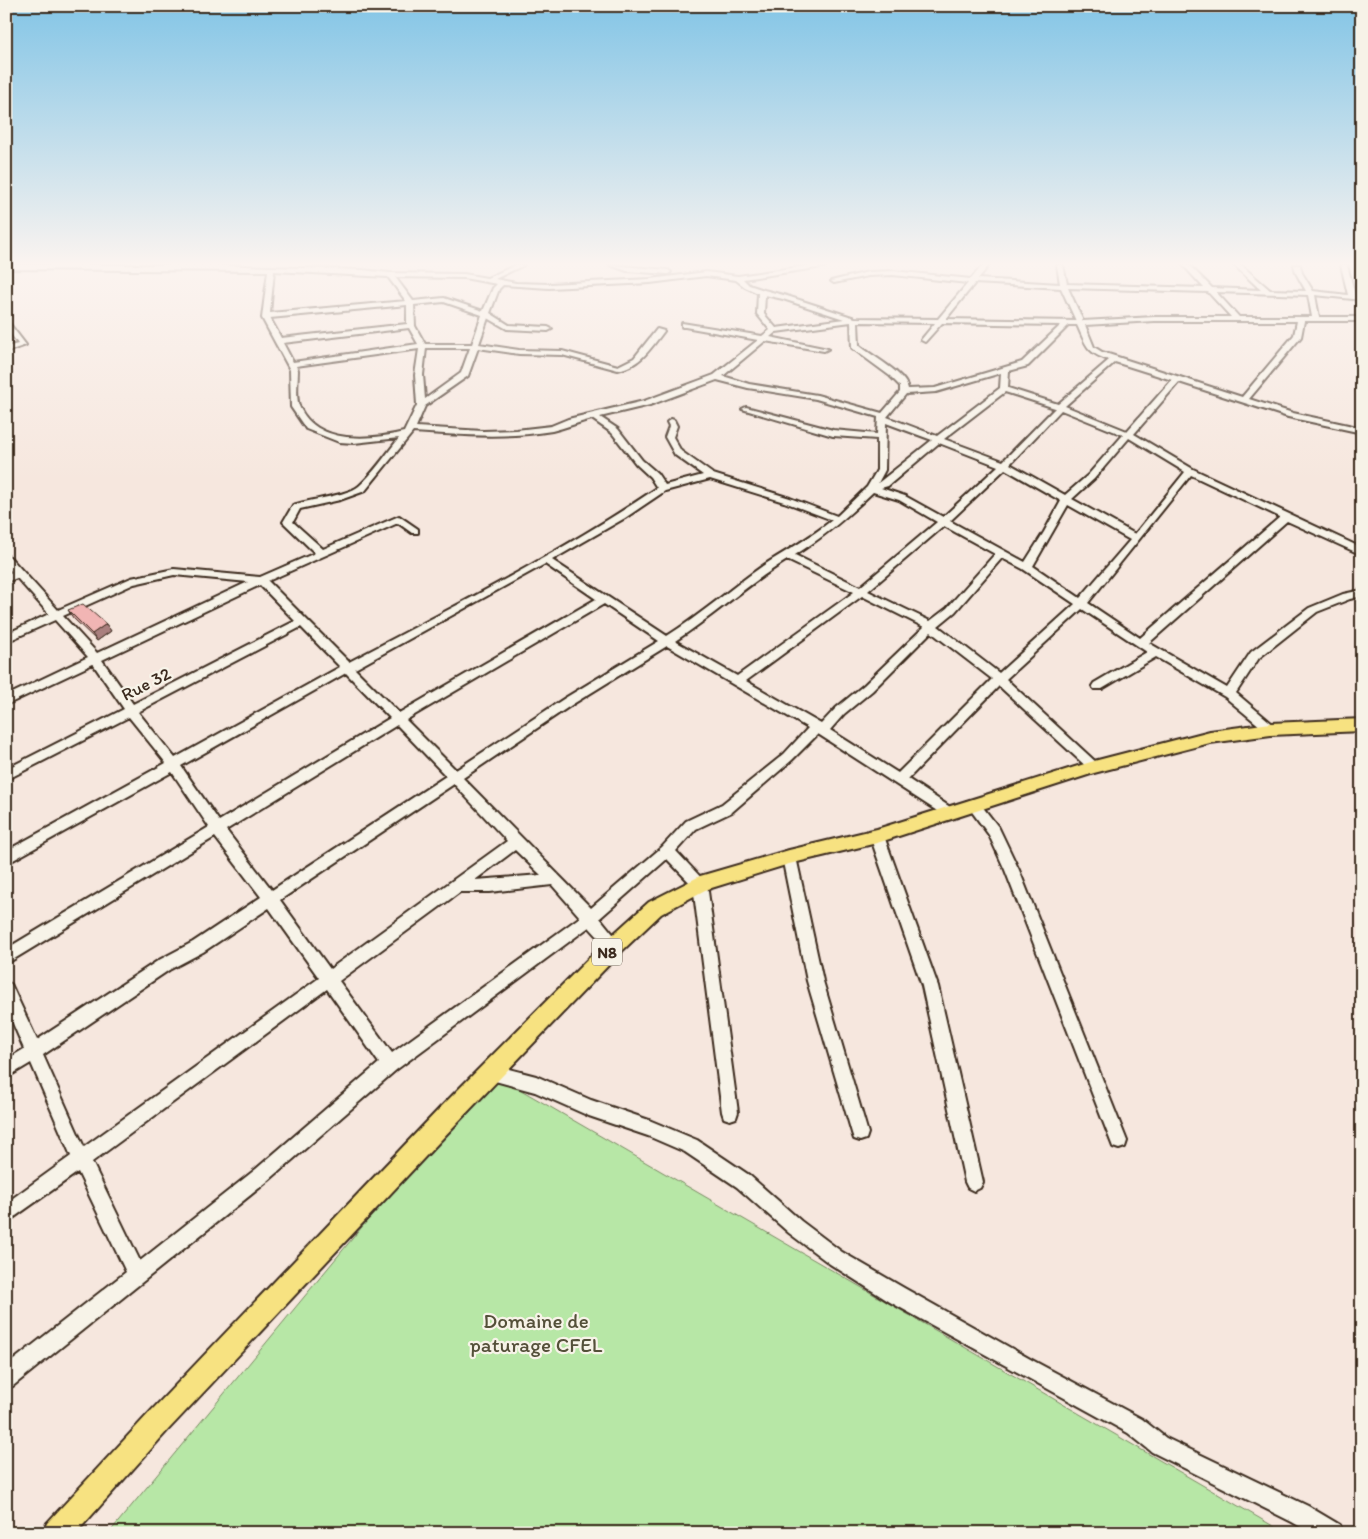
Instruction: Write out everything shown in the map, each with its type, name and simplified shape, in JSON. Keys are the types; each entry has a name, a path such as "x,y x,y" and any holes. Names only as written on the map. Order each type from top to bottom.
{"main road":[{"name":"N8","path":"57,1533 159,1421 490,1072 615,945 655,908 700,884 789,857 877,836 1094,767 1210,737 1271,729 1362,725"}],"street":[{"path":"6,350 22,345 17,337"},
{"path":"275,337 294,370 294,407 309,427 339,439 354,440 389,438 409,432 483,434 516,433 553,428 647,403 717,377 766,337"},
{"path":"277,341 315,337"},
{"path":"321,553 288,522 296,507 311,502 337,498 362,489 409,432 421,405 419,375 423,346 418,337"},
{"path":"421,405 465,374 479,337"},
{"path":"292,364 423,346 476,346 519,352 562,353 623,368 640,356 655,337"},
{"path":"746,337 824,349"},
{"path":"6,1070 164,965 198,947 641,654 694,624 767,568 788,556 838,520 871,488 881,470 883,417 904,392 904,386 898,377 886,367 863,354 855,346 856,337"},
{"path":"925,340 927,337"},
{"path":"904,392 936,390 1025,364 1053,337"},
{"path":"1086,337 1091,348 1099,354 1243,401 1291,415 1362,431"},
{"path":"1243,401 1296,337"},
{"path":"738,681 861,592 944,521 1024,447 1070,396 1114,359"},
{"path":"1004,389 1005,370"},
{"path":"717,377 748,386 817,397 883,417 938,438 1004,465 1136,539"},
{"path":"1027,567 1066,499 1091,476 1177,379"},
{"path":"1004,389 1060,407 1128,434 1190,471 1362,552"},
{"path":"871,488 886,484 938,438 1004,389"},
{"path":"746,408 833,433 882,438"},
{"path":"594,416 614,431 639,462 654,475 662,488"},
{"path":"671,422 673,426 670,437 678,453 710,476 769,494 824,513 838,520"},
{"path":"900,779 999,679 1081,604 1190,471"},
{"path":"6,858 545,560 622,516 662,488 710,476"},
{"path":"871,488 902,498 1027,567 1142,644 1229,694 1271,729"},
{"path":"1142,644 1287,516"},
{"path":"6,701 261,580 399,518 414,531"},
{"path":"6,1378 262,1176 390,1064 590,918 667,851 691,825 727,808 868,688 931,626 951,610 1001,553"},
{"path":"788,556 931,626 999,679 1094,767"},
{"path":"6,559 95,658 131,711 174,765 217,829 270,898 390,1064"},
{"path":"545,560 667,641 819,729 900,779 948,813"},
{"path":"6,638 131,581 174,572 261,580 301,623 456,777 516,842 556,879 615,945"},
{"path":"6,579 19,574"},
{"path":"1229,694 1255,655 1313,610 1347,596 1362,593"},
{"path":"6,957 398,719 604,599"},
{"name":"Rue 32","path":"6,775 301,623"},
{"path":"1098,686 1156,652"},
{"path":"973,805 994,832 1012,870 1119,1141"},
{"path":"877,836 930,986 974,1182"},
{"path":"6,1214 516,842"},
{"path":"667,851 700,884 730,1112"},
{"path":"789,857 815,981 860,1134"},
{"path":"457,886 490,886 556,879"},
{"path":"6,989 81,1159 137,1275"},
{"path":"490,1072 536,1084 589,1108 649,1128 691,1146 743,1181 795,1227 836,1258 897,1295 1135,1426 1159,1445 1300,1514 1332,1533"}],"green space":[{"name":"Domaine de paturage CFEL","path":"490,1072 1285,1533 109,1533"}],"building":[{"path":"83,604 106,624 92,634 68,610"}]}
